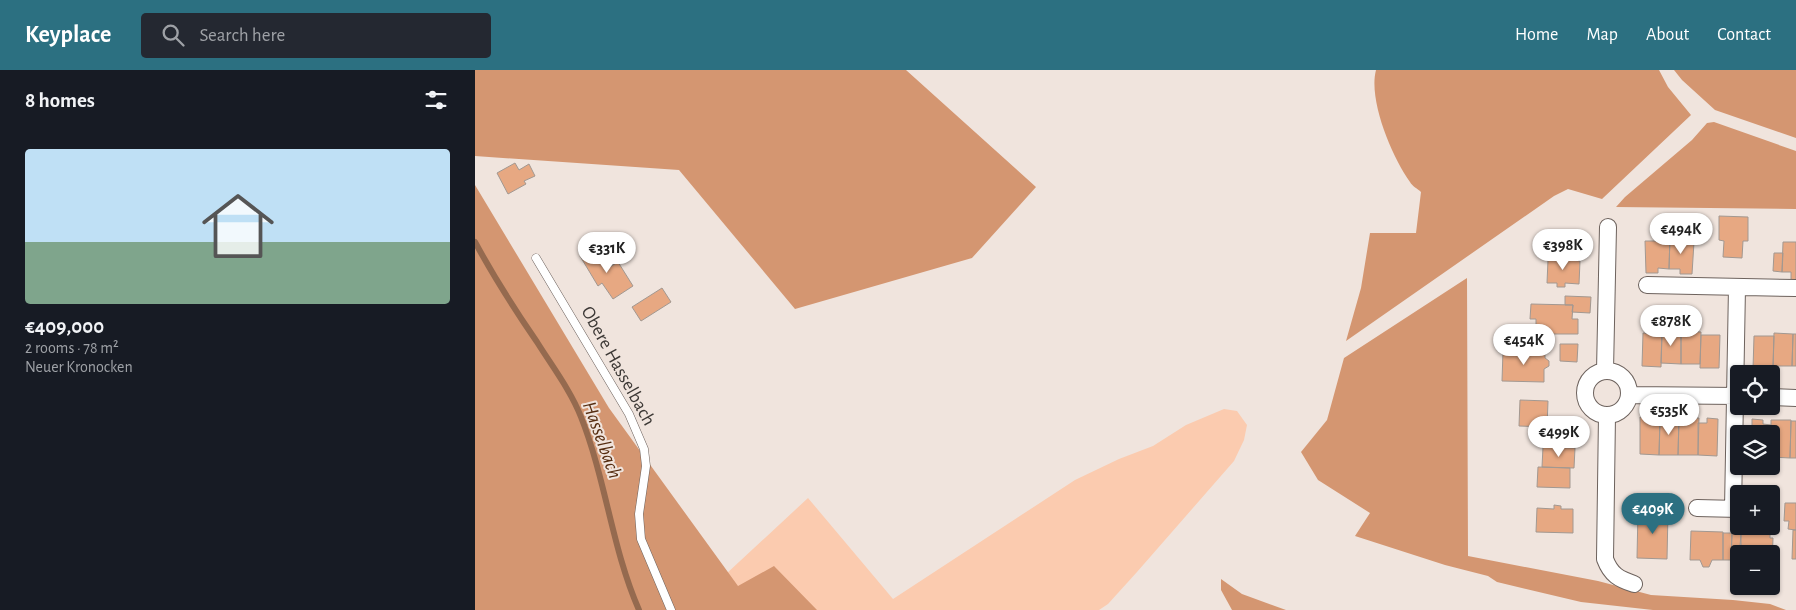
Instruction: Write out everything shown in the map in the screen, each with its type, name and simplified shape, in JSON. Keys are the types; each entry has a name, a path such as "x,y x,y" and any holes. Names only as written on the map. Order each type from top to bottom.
{"street":[{"path":"1605,371 1608,227"},
{"path":"1647,284 1796,288"},
{"path":"1737,287 1737,365"},
{"path":"1605,371 1617,374 1621,378 1628,387 1629,395 1627,402 1621,410 1607,415 1592,409 1586,400 1585,392 1589,380 1595,374 1605,371"},
{"path":"1629,395 1730,396"},
{"path":"1780,397 1796,398"},
{"path":"1607,415 1605,559 1610,571 1620,579 1634,584"},
{"path":"1736,485 1737,415"},
{"path":"1697,508 1730,509"}],"lane":[{"name":"Obere Hasselbach","path":"536,258 629,414 644,449 645,466 639,514 641,539 671,610"}],"shaded area":[{"path":"475,70 906,70 1036,187 972,258 795,309 679,170 475,156"},
{"path":"1376,70 1659,70 1668,87 1691,115 1602,199 1568,189 1554,196 1346,341 1361,288 1370,233 1416,233 1421,192 1411,183 1403,171 1383,128 1375,97 1374,82"},
{"path":"1674,70 1796,70 1796,138 1715,110 1682,80"},
{"path":"1714,122 1796,151 1796,209 1616,207 1625,197 1692,140 1707,123"},
{"path":"475,185 609,408 738,586 774,566 817,610 475,610"},
{"path":"1467,278 1468,556 1598,581 1651,595 1770,604 1786,610 1653,610 1581,602 1497,582 1488,576 1445,565 1355,536 1370,513 1318,480 1301,452 1327,420 1344,358"},
{"path":"1224,409 1237,411 1247,425 1244,440 1234,461 1137,572 1108,604 1099,610 733,610 712,587 808,498 893,599 1075,480 1119,459 1153,446 1186,425"},
{"path":"1221,579 1242,594 1286,610 1232,610 1221,590"}],"building":[{"path":"515,163 519,170 529,164 535,176 524,181 526,184 508,194 497,173"},
{"path":"1719,216 1748,217 1748,241 1743,241 1742,258 1723,257 1724,241 1719,240"},
{"path":"1657,235 1670,236 1669,269 1658,268 1658,273 1646,273 1645,241 1657,241"},
{"path":"1670,236 1682,236 1682,241 1694,242 1692,274 1680,274 1680,269 1669,269"},
{"path":"1783,242 1796,242 1796,280 1791,280 1791,272 1782,272"},
{"path":"591,249 595,255 598,252 608,268 618,262 633,286 613,299 602,283 598,286 580,256"},
{"path":"1774,253 1783,253 1782,272 1773,271"},
{"path":"1557,255 1571,255 1571,260 1580,261 1579,284 1565,283 1565,287 1557,287 1557,283 1547,283 1548,260 1557,260"},
{"path":"662,288 671,302 641,321 632,307"},
{"path":"1565,296 1591,297 1590,313 1572,312 1573,305 1565,305"},
{"path":"1531,304 1573,305 1572,319 1578,319 1578,334 1536,334 1536,319 1530,319"},
{"path":"1662,331 1681,331 1681,364 1661,363"},
{"path":"1681,331 1701,332 1700,364 1681,364"},
{"path":"1643,333 1662,334 1661,367 1642,366"},
{"path":"1774,333 1793,334 1792,366 1773,365"},
{"path":"1793,334 1796,334 1796,366 1792,366"},
{"path":"1701,335 1720,335 1719,368 1700,368"},
{"path":"1754,336 1774,336 1773,365 1753,365"},
{"path":"1560,344 1578,344 1577,362 1560,361"},
{"path":"1503,351 1545,352 1545,358 1549,361 1549,366 1544,369 1544,382 1502,381"},
{"path":"1520,400 1548,401 1547,427 1519,426"},
{"path":"1640,417 1652,417 1652,422 1660,422 1659,455 1640,454"},
{"path":"1660,417 1679,418 1678,455 1659,455"},
{"path":"1679,418 1699,418 1698,455 1678,455"},
{"path":"1707,418 1718,419 1717,456 1698,455 1698,423 1707,423"},
{"path":"1752,419 1763,420 1763,424 1771,425 1752,425"},
{"path":"1771,420 1791,420 1790,458 1780,457 1780,425 1771,425"},
{"path":"1791,421 1796,421 1796,458 1790,458"},
{"path":"1543,447 1575,448 1574,468 1542,467"},
{"path":"1538,467 1570,468 1570,488 1537,487"},
{"path":"1638,494 1655,495 1654,512 1638,511"},
{"path":"1785,503 1796,503 1796,530 1788,529 1789,521 1784,521"},
{"path":"1554,505 1561,506 1561,509 1573,509 1573,533 1536,532 1537,508 1554,509"},
{"path":"1638,511 1668,512 1667,559 1637,558"},
{"path":"1793,530 1796,530 1796,559 1792,559"},
{"path":"1691,531 1723,532 1723,560 1712,560 1709,567 1703,567 1700,560 1690,560"},
{"path":"1723,533 1730,533 1732,535 1730,560 1723,560"},
{"path":"1732,535 1741,535 1740,545 1732,545"},
{"path":"1741,535 1770,535 1770,538 1773,538 1773,545 1741,545"}],"waterway":[{"name":"Hasselbach","path":"475,242 577,407 597,465 622,563 639,610"}]}
